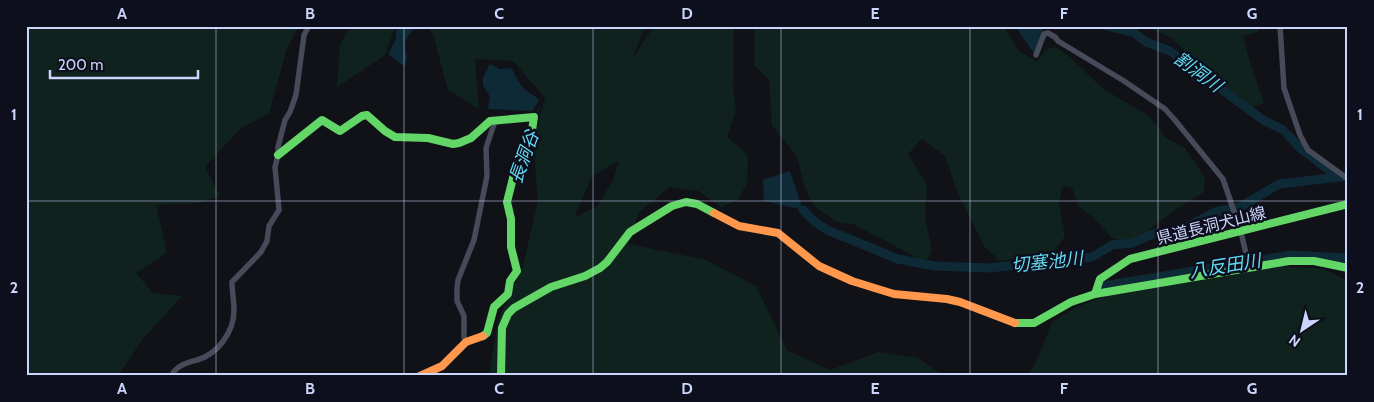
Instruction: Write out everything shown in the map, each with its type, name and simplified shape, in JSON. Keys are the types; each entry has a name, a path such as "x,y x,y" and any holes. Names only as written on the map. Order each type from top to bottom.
{"main road":[{"path":"278,155 322,120 340,131 362,116 367,115 392,136 440,139 455,144 461,143 478,133 490,121 534,117 530,144 521,152 518,158 507,202 512,224 511,247 517,271 510,281 508,294 494,307 487,333 484,336 465,340 442,366 420,376"},
{"path":"501,376 502,328 510,312 518,304 551,286 585,276 602,267 630,232 672,206 689,202 701,206 739,226 778,234 818,266 852,280 894,294 960,302 1017,324 1034,323 1071,302 1095,294 1249,264 1300,260 1323,262 1348,268"},
{"name":"県道長洞犬山線","path":"1095,294 1100,279 1130,260 1348,204"}],"street":[{"path":"171,376 184,363 199,360 208,355 227,337 233,320 232,282 261,252 267,241 269,226 280,210 275,168 278,147 285,120 296,95 304,35 309,26"},
{"path":"1280,26 1284,88 1300,136 1308,150 1348,179"},
{"path":"1036,55 1044,34 1048,33 1056,36 1058,42 1116,76 1165,109 1223,179 1234,209 1249,264"},
{"path":"465,340 464,316 457,301 458,280 474,240 487,176 486,148 495,121"}],"green space":[{"path":"26,26 299,26 287,48 269,113 240,129 205,167 220,196 198,203 156,205 167,253 136,273 153,293 182,296 142,340 118,376 26,376"},
{"path":"351,26 396,26 384,56 337,87 340,44"},
{"path":"426,26 645,26 633,58 654,26 734,26 733,91 736,110 727,137 748,155 747,183 738,200 721,207 698,191 670,187 639,212 629,244 706,260 756,286 787,350 830,370 878,352 918,358 942,376 489,376 498,320 523,266 538,200 533,142 545,98 513,61 475,59 479,109 448,90 433,34","holes":["619,161 613,180 598,205 577,217 576,213 592,176"]},
{"path":"755,26 1004,26 1018,50 1037,62 1045,50 1055,47 1070,57 1102,88 1149,116 1166,138 1185,148 1205,178 1204,192 1175,210 1146,232 1125,241 1112,238 1093,217 1079,207 1072,188 1063,186 1059,203 1065,236 1056,248 1044,256 1000,261 984,246 957,191 945,156 922,139 908,154 927,185 925,217 932,252 925,262 853,224 837,222 814,206 805,188 797,157 772,125 769,80 754,65"},
{"path":"1143,26 1261,26 1258,32 1243,36 1264,103 1251,108 1170,37"},
{"path":"1281,266 1324,269 1346,280 1348,287 1348,376 1027,376 1037,360 1052,322 1076,307 1106,296"}],"water":[{"path":"415,26 405,42 407,57 404,66 389,55 389,53 396,39 398,27"},
{"path":"1015,26 1044,26 1035,55"},
{"path":"490,64 500,69 512,68 523,88 539,100 532,111 488,109 490,97 483,85 483,78"},
{"path":"790,171 803,210 764,201 763,180"}],"waterway":[{"name":"割洞川","path":"1107,26 1133,32 1146,42 1170,51 1263,120 1283,130"},
{"name":"長洞谷","path":"536,115 540,107"},
{"name":"割洞川","path":"1288,135 1300,148 1337,176"},
{"name":"切塞池川","path":"803,210 827,230 898,259 935,266 989,268 1092,257 1112,245 1132,243 1155,233 1179,231 1215,212 1240,207 1279,184 1348,176"},
{"name":"八反田川","path":"1103,286 1291,255 1348,258"},
{"name":"長洞谷","path":"488,314 491,306"},
{"name":"長洞谷","path":"470,337 478,334"},
{"name":"長洞谷","path":"409,376 423,370"}],"traffic: fast":[{"path":"278,155 322,120 340,131 362,116 367,115 395,137 428,138 453,144 471,138 490,121 534,117 530,144 521,152 518,158 507,202 511,219 511,247 517,271 510,281 508,294 494,307 487,333 483,336"},
{"path":"501,376 502,328 508,314 514,308 551,287 585,276 600,268 607,262 630,232 672,206 686,202 697,204 714,213"},
{"path":"1095,294 1100,279 1130,259 1348,204"},
{"path":"1015,323 1034,323 1071,302 1095,294 1289,261 1314,261 1348,268"}],"traffic: slow":[{"path":"714,213 739,226 778,233 819,266 852,281 894,294 960,302 1015,323"},
{"path":"420,376 442,366 466,342 483,336"}]}
